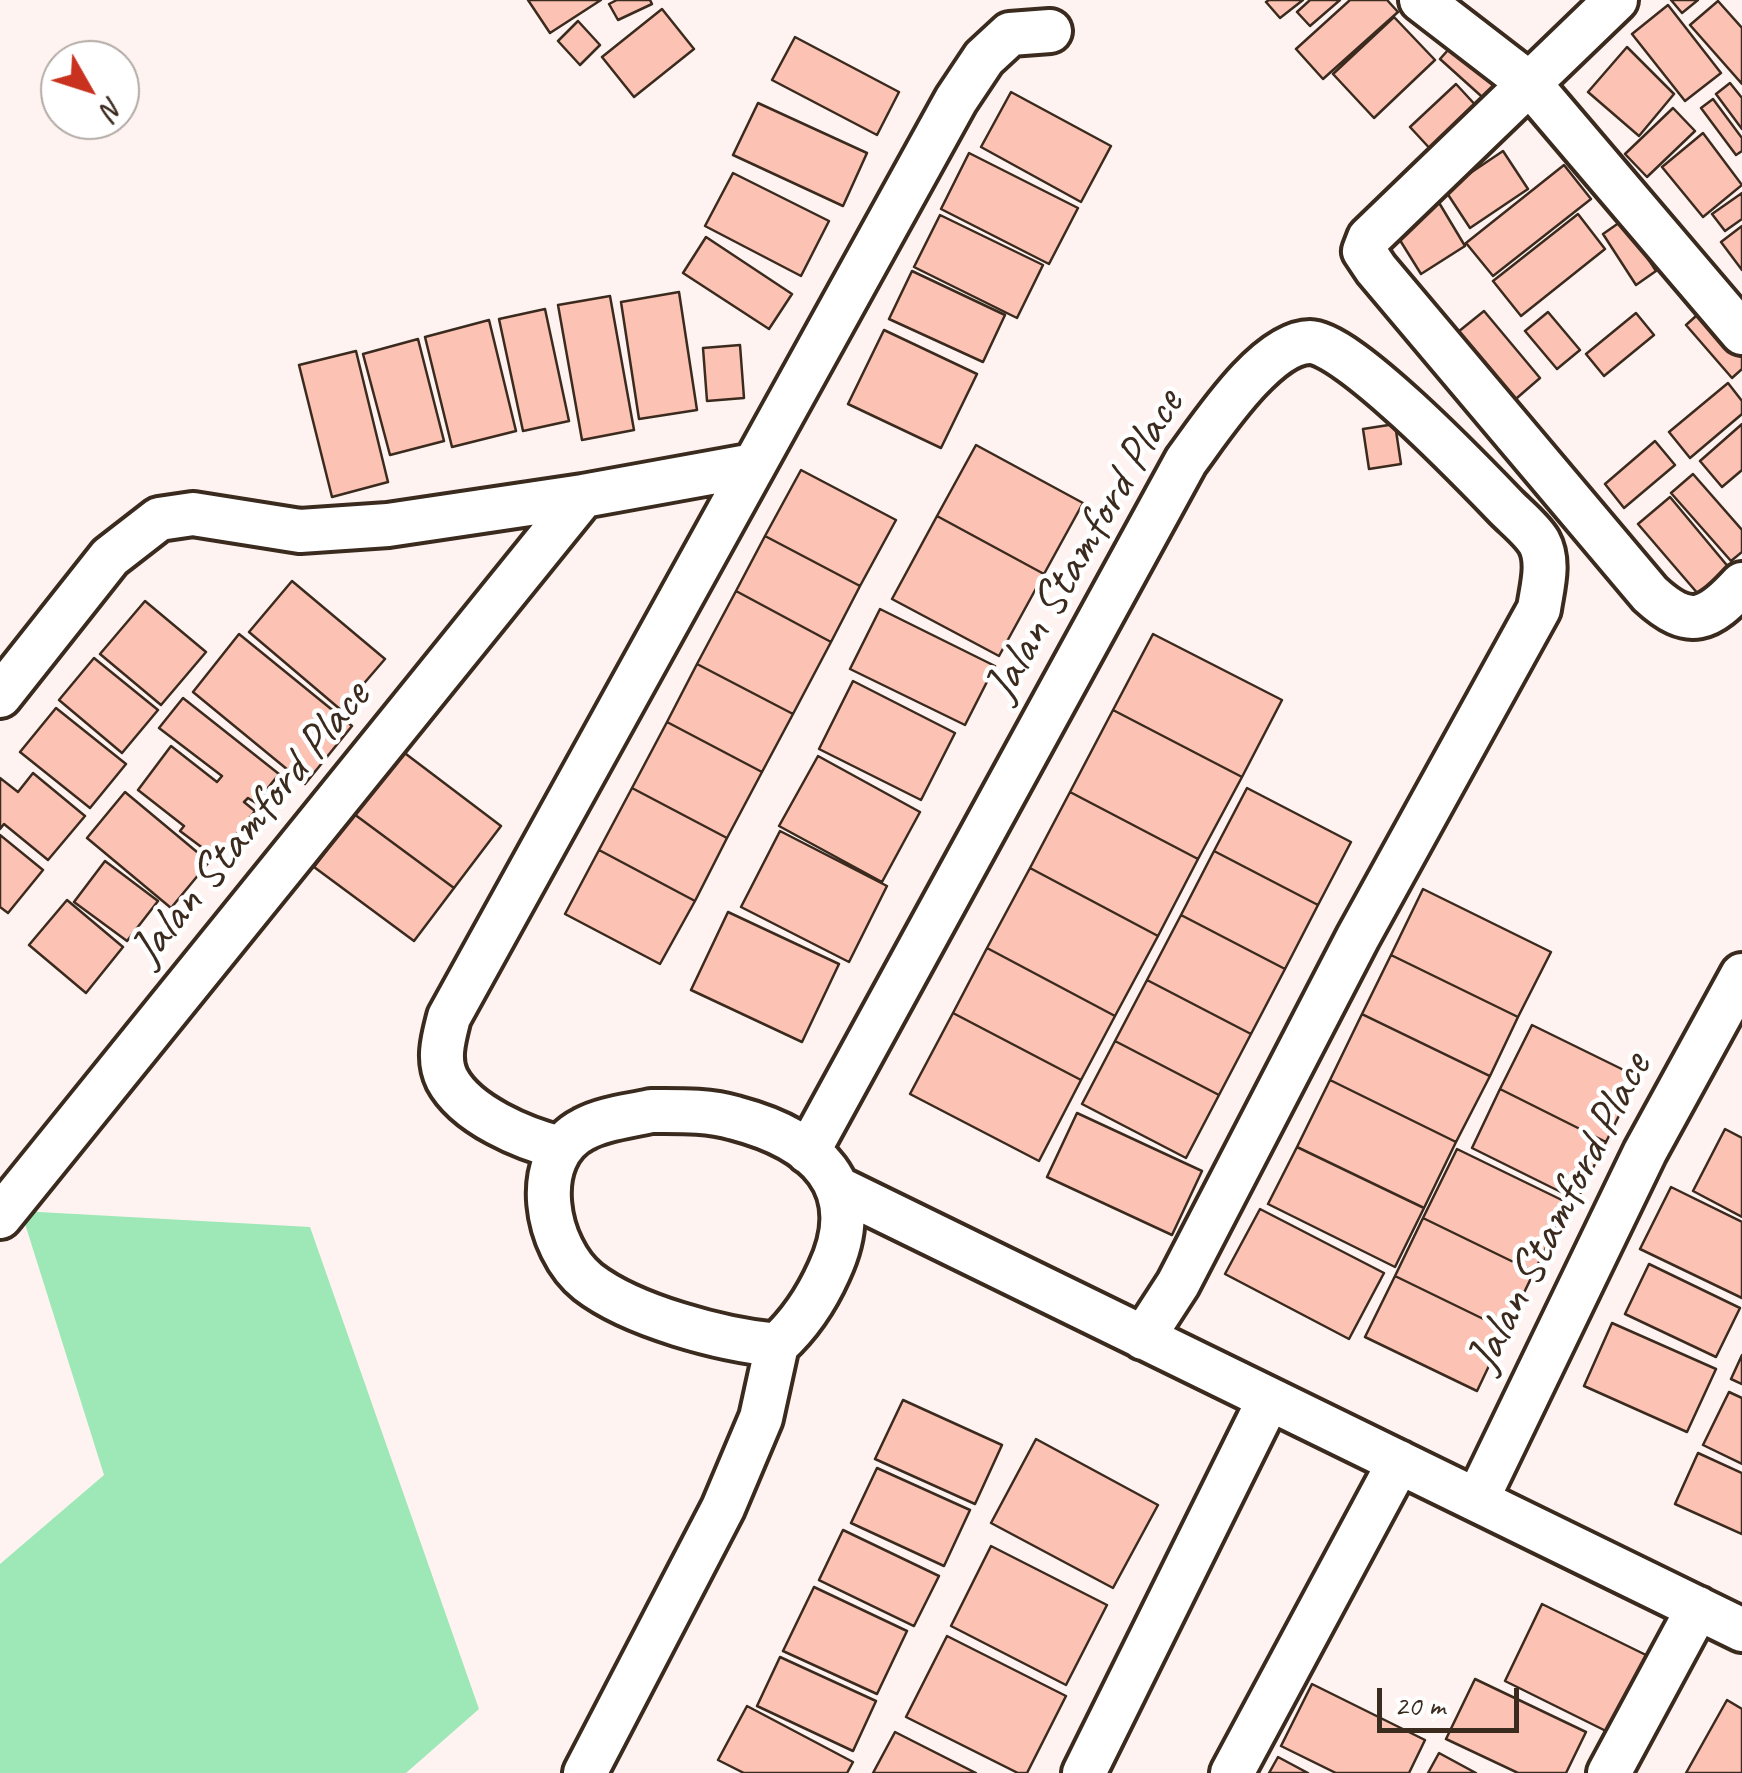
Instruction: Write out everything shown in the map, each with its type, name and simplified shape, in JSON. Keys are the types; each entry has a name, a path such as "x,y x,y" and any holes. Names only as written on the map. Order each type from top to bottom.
{"street":[{"path":"1421,0 1530,84 1742,333"},
{"path":"1616,0 1369,238 1364,251 1668,612 1704,617 1716,612 1742,584"},
{"path":"561,1148 500,1126 473,1108 448,1080 441,1050 449,1017 956,100 984,58 1010,34 1050,31"},
{"name":"Jalan Stamford Place","path":"808,1152 1186,461 1239,389 1288,348 1311,342 1333,350 1437,434 1539,542 1545,572 1538,609 1358,936 1178,1284 1143,1338"},
{"path":"0,696 110,557 159,518 193,514 300,531 388,525 754,465"},
{"name":"Jalan Stamford Place","path":"0,1217 583,496"},
{"name":"Jalan Stamford Place","path":"1477,1500 1645,1152 1742,975"},
{"path":"585,1773 723,1508 761,1418 777,1345 815,1302 840,1248 845,1217 840,1189 827,1168 808,1152 754,1124 698,1112 652,1111 582,1129 561,1148 548,1195 553,1223 572,1268 610,1297 684,1325 739,1342 777,1345"},
{"path":"840,1189 1742,1630"},
{"path":"1084,1773 1268,1399"},
{"path":"1232,1773 1399,1462"},
{"path":"1610,1773 1698,1608"}],"green space":[{"path":"21,1211 310,1227 479,1709 406,1773 0,1773 0,1564 104,1475"}],"building":[{"path":"528,0 601,0 550,33"},
{"path":"617,0 650,0 652,4 618,20 609,4"},
{"path":"1303,0 1280,18 1266,2"},
{"path":"1310,0 1340,0 1310,26 1297,12"},
{"path":"1350,0 1387,0 1398,12 1323,79 1296,49"},
{"path":"1671,0 1698,0 1682,13"},
{"path":"1718,1 1742,28 1742,84 1690,25"},
{"path":"1668,5 1721,73 1685,101 1632,34"},
{"path":"662,9 694,49 634,97 602,57"},
{"path":"1394,17 1435,60 1374,118 1333,74"},
{"path":"578,21 600,45 580,65 558,41"},
{"path":"795,37 899,92 877,135 772,80"},
{"path":"1457,40 1506,86 1490,104 1440,59"},
{"path":"1627,47 1674,94 1639,136 1588,92"},
{"path":"1730,83 1742,98 1742,129 1716,94"},
{"path":"1456,84 1480,110 1434,153 1410,127"},
{"path":"1011,92 1111,146 1081,202 981,147"},
{"path":"1713,99 1742,138 1742,151 1736,155 1701,108"},
{"path":"758,103 867,153 843,206 733,155"},
{"path":"1673,108 1695,131 1647,177 1625,154"},
{"path":"1703,133 1742,185 1703,217 1662,167"},
{"path":"1503,151 1528,189 1470,228 1445,190"},
{"path":"969,153 1078,208 1049,264 941,209"},
{"path":"1564,165 1591,199 1493,276 1466,243"},
{"path":"733,173 829,221 801,276 705,226"},
{"path":"1742,193 1742,219 1725,231 1712,214"},
{"path":"1438,201 1465,246 1421,274 1393,229"},
{"path":"1578,214 1605,249 1521,316 1493,281"},
{"path":"940,215 1043,265 1017,318 914,267"},
{"path":"1623,220 1656,271 1636,285 1603,234"},
{"path":"1742,226 1742,270 1721,242"},
{"path":"706,237 792,294 769,329 683,273"},
{"path":"912,271 1005,315 983,362 889,319"},
{"path":"679,292 697,410 639,419 621,302"},
{"path":"610,296 634,430 582,440 558,305"},
{"path":"1706,307 1742,349 1742,369 1732,378 1686,325"},
{"path":"545,309 569,421 523,431 499,319"},
{"path":"1484,311 1540,378 1510,404 1453,336"},
{"path":"1548,312 1580,350 1557,369 1525,331"},
{"path":"1636,313 1654,335 1604,376 1586,354"},
{"path":"489,320 516,431 452,447 425,337"},
{"path":"884,330 977,374 941,448 848,404"},
{"path":"418,339 444,441 390,455 363,354"},
{"path":"740,345 744,398 707,401 703,348"},
{"path":"356,351 388,482 332,497 299,365"},
{"path":"1728,383 1742,401 1742,414 1690,458 1669,432"},
{"path":"1395,424 1401,464 1369,469 1363,429"},
{"path":"1742,424 1742,470 1722,487 1700,461"},
{"path":"1655,441 1675,465 1624,508 1605,484"},
{"path":"976,445 1083,503 1044,574 937,516"},
{"path":"801,470 896,520 860,586 765,536"},
{"path":"1693,474 1742,530 1742,552 1731,561 1671,493"},
{"path":"1670,497 1730,569 1699,595 1638,524"},
{"path":"937,516 1044,574 999,656 892,599"},
{"path":"765,536 860,586 831,642 736,591"},
{"path":"292,581 385,659 341,710 249,632"},
{"path":"736,591 831,642 793,714 697,664"},
{"path":"145,601 206,652 161,705 100,654"},
{"path":"880,609 995,666 965,725 850,669"},
{"path":"239,634 352,726 305,784 193,692"},
{"path":"1153,634 1282,700 1242,777 1113,710"},
{"path":"94,658 158,710 122,753 59,700"},
{"path":"697,664 793,714 762,772 667,722"},
{"path":"853,681 955,733 921,800 819,749"},
{"path":"183,698 279,774 256,803 248,798 244,802 255,811 221,854 212,846 208,852 180,831 184,826 138,790 171,746 217,782 222,776 159,728"},
{"path":"56,708 126,764 90,808 20,752"},
{"path":"1113,710 1242,777 1198,859 1070,792"},
{"path":"667,722 762,772 727,838 632,788"},
{"path":"402,751 501,826 454,888 354,814"},
{"path":"818,756 920,812 882,882 779,826"},
{"path":"33,773 85,816 48,860 4,824 0,829 0,778 18,792"},
{"path":"632,788 727,838 695,901 599,850"},
{"path":"1247,788 1351,842 1318,905 1214,851"},
{"path":"125,792 209,862 171,908 87,838"},
{"path":"1070,792 1198,859 1158,936 1030,868"},
{"path":"354,814 454,888 414,941 314,867"},
{"path":"780,831 887,886 849,962 741,907"},
{"path":"0,835 43,870 8,913 0,907"},
{"path":"599,850 695,901 660,964 565,914"},
{"path":"1214,851 1318,905 1285,969 1181,915"},
{"path":"105,861 158,901 127,941 74,902"},
{"path":"1030,868 1158,936 1115,1016 987,948"},
{"path":"1423,889 1551,952 1518,1017 1391,955"},
{"path":"67,900 123,947 86,993 29,945"},
{"path":"728,912 839,964 802,1042 691,990"},
{"path":"1181,915 1285,969 1251,1034 1147,980"},
{"path":"987,948 1115,1016 1081,1080 953,1013"},
{"path":"1391,955 1518,1017 1490,1076 1362,1014"},
{"path":"1147,980 1251,1034 1219,1095 1115,1041"},
{"path":"953,1013 1081,1080 1039,1161 910,1094"},
{"path":"1362,1014 1490,1076 1456,1142 1330,1080"},
{"path":"1532,1025 1638,1077 1606,1142 1500,1089"},
{"path":"1115,1041 1219,1095 1186,1158 1082,1104"},
{"path":"1330,1080 1456,1142 1424,1208 1297,1147"},
{"path":"1500,1089 1606,1142 1577,1200 1472,1148"},
{"path":"1077,1113 1202,1171 1172,1235 1047,1177"},
{"path":"1725,1129 1742,1138 1742,1217 1693,1191"},
{"path":"1297,1147 1424,1208 1395,1267 1268,1204"},
{"path":"1457,1149 1568,1203 1534,1272 1423,1218"},
{"path":"1671,1187 1742,1222 1742,1298 1640,1249"},
{"path":"1260,1209 1384,1273 1349,1339 1225,1274"},
{"path":"1423,1218 1534,1272 1506,1330 1395,1276"},
{"path":"1649,1264 1740,1308 1716,1357 1625,1314"},
{"path":"1395,1276 1506,1330 1477,1391 1365,1337"},
{"path":"1612,1323 1716,1369 1687,1432 1584,1386"},
{"path":"1742,1355 1742,1384 1731,1379"},
{"path":"1729,1392 1742,1398 1742,1464 1703,1445"},
{"path":"903,1400 1002,1445 975,1504 875,1459"},
{"path":"1036,1439 1158,1505 1113,1588 991,1523"},
{"path":"1698,1453 1742,1473 1742,1534 1675,1504"},
{"path":"877,1468 970,1510 944,1566 851,1523"},
{"path":"843,1530 939,1576 914,1626 819,1580"},
{"path":"991,1546 1107,1605 1066,1685 951,1626"},
{"path":"814,1587 907,1631 877,1694 783,1651"},
{"path":"1542,1604 1648,1656 1610,1733 1505,1681"},
{"path":"947,1636 1066,1696 1027,1773 1018,1773 906,1717"},
{"path":"780,1657 876,1701 853,1751 757,1706"},
{"path":"1475,1679 1586,1732 1566,1773 1518,1773 1446,1739"},
{"path":"1312,1684 1425,1740 1409,1773 1336,1773 1281,1746"},
{"path":"1727,1700 1742,1709 1742,1773 1686,1773"},
{"path":"747,1706 853,1762 847,1773 744,1773 718,1760"},
{"path":"895,1732 976,1773 873,1773"},
{"path":"1439,1753 1476,1773 1428,1773"},
{"path":"1278,1757 1308,1773 1269,1773"}]}
